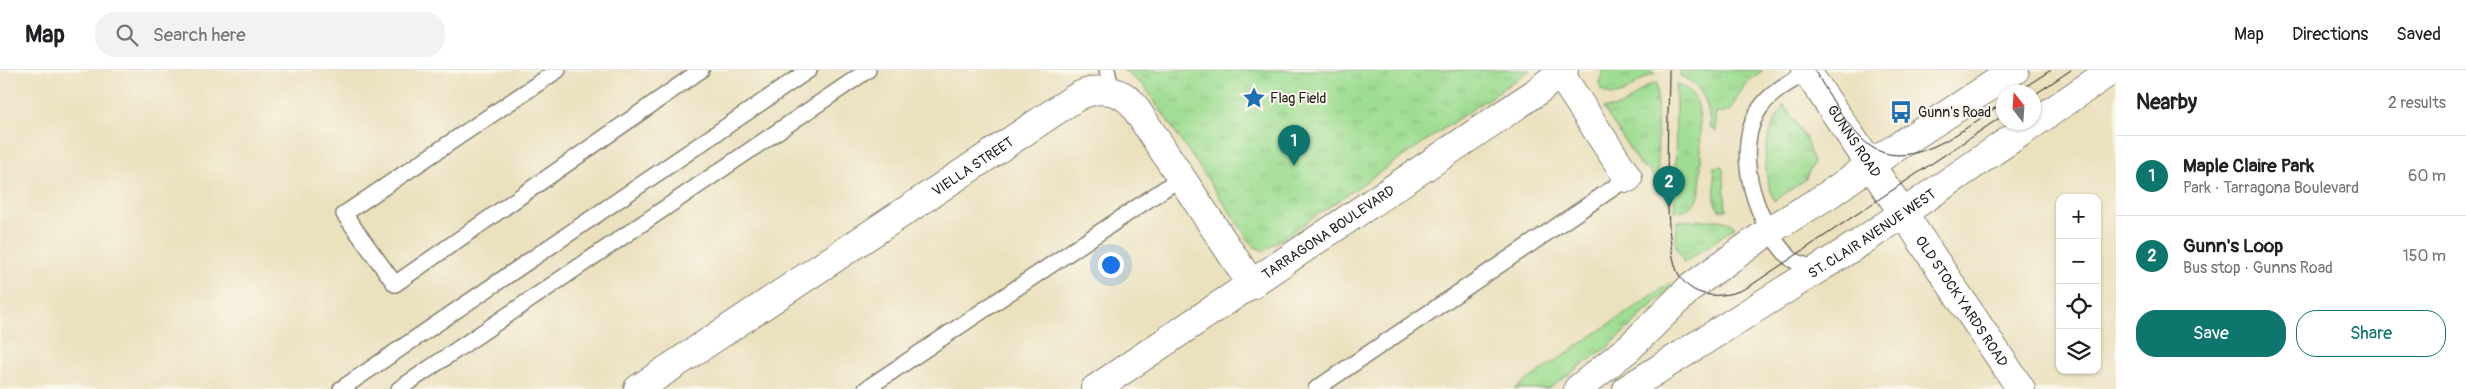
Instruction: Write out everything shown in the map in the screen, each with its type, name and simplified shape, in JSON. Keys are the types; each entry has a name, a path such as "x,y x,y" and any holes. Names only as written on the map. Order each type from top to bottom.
{"street":[{"path":"1578,389 1630,346 1691,287 1769,231 2015,70"},
{"name":"ST. CLAIR AVENUE WEST","path":"1627,389 1818,269 2112,70"},
{"name":"GUNNS ROAD","path":"1806,71 1903,213"},
{"path":"1562,72 1628,178"},
{"name":"TARRAGONA BOULEVARD","path":"1095,389 1252,285 1562,72"},
{"name":"VIELLA STREET","path":"638,389 1075,98 1098,90 1110,80 1132,103 1252,285"},
{"name":"OLD STOCK YARDS ROAD","path":"1903,213 2021,389"}],"lane":[{"path":"558,70 344,214 395,284 701,70"},
{"path":"341,389 809,70"},
{"path":"399,389 868,70"},
{"path":"1806,71 1779,88 1757,113 1748,145 1750,175 1755,204 1769,231 1791,259 1818,269"},
{"path":"866,389 1182,177"},
{"path":"1316,389 1628,178"}],"green space":[{"path":"1123,70 1530,70 1264,251 1253,246 1144,86"},
{"path":"1604,70 1651,70 1655,74 1643,79 1623,93 1611,95 1601,90 1599,82"},
{"path":"1681,70 1762,71 1745,84 1729,112 1716,112 1716,132 1710,127 1708,111 1703,96 1694,85 1680,76"},
{"path":"1657,83 1658,184 1647,167 1643,169 1603,108 1621,106 1643,89"},
{"path":"1676,84 1690,92 1698,105 1701,168 1698,198 1688,208 1675,212"},
{"path":"1784,105 1806,139 1813,163 1805,180 1774,201 1765,163 1766,152 1772,129"},
{"path":"1723,166 1726,210 1719,210 1715,203 1714,167"},
{"path":"1720,220 1730,223 1735,227 1684,263 1676,246 1677,221"},
{"path":"1670,283 1673,286 1609,346 1548,389 1514,389"}],"tram line":[{"path":"1669,70 1667,176 1673,259 1679,275 1685,283 1693,290 1711,295 1731,293 1750,286 1996,120"},
{"path":"1814,70 1855,132 1879,151 1897,155 1915,153 1935,146 1996,108"},
{"path":"2028,85 2051,70"},
{"path":"2041,90 2071,70"}],"place":[{"name":"Flag Field","path":"1254,98"},
{"name":"Gunn's Road","path":"1901,112"},
{"name":"Maple Claire Park","path":"1294,166"},
{"name":"Gunn's Loop","path":"1669,207"}]}
